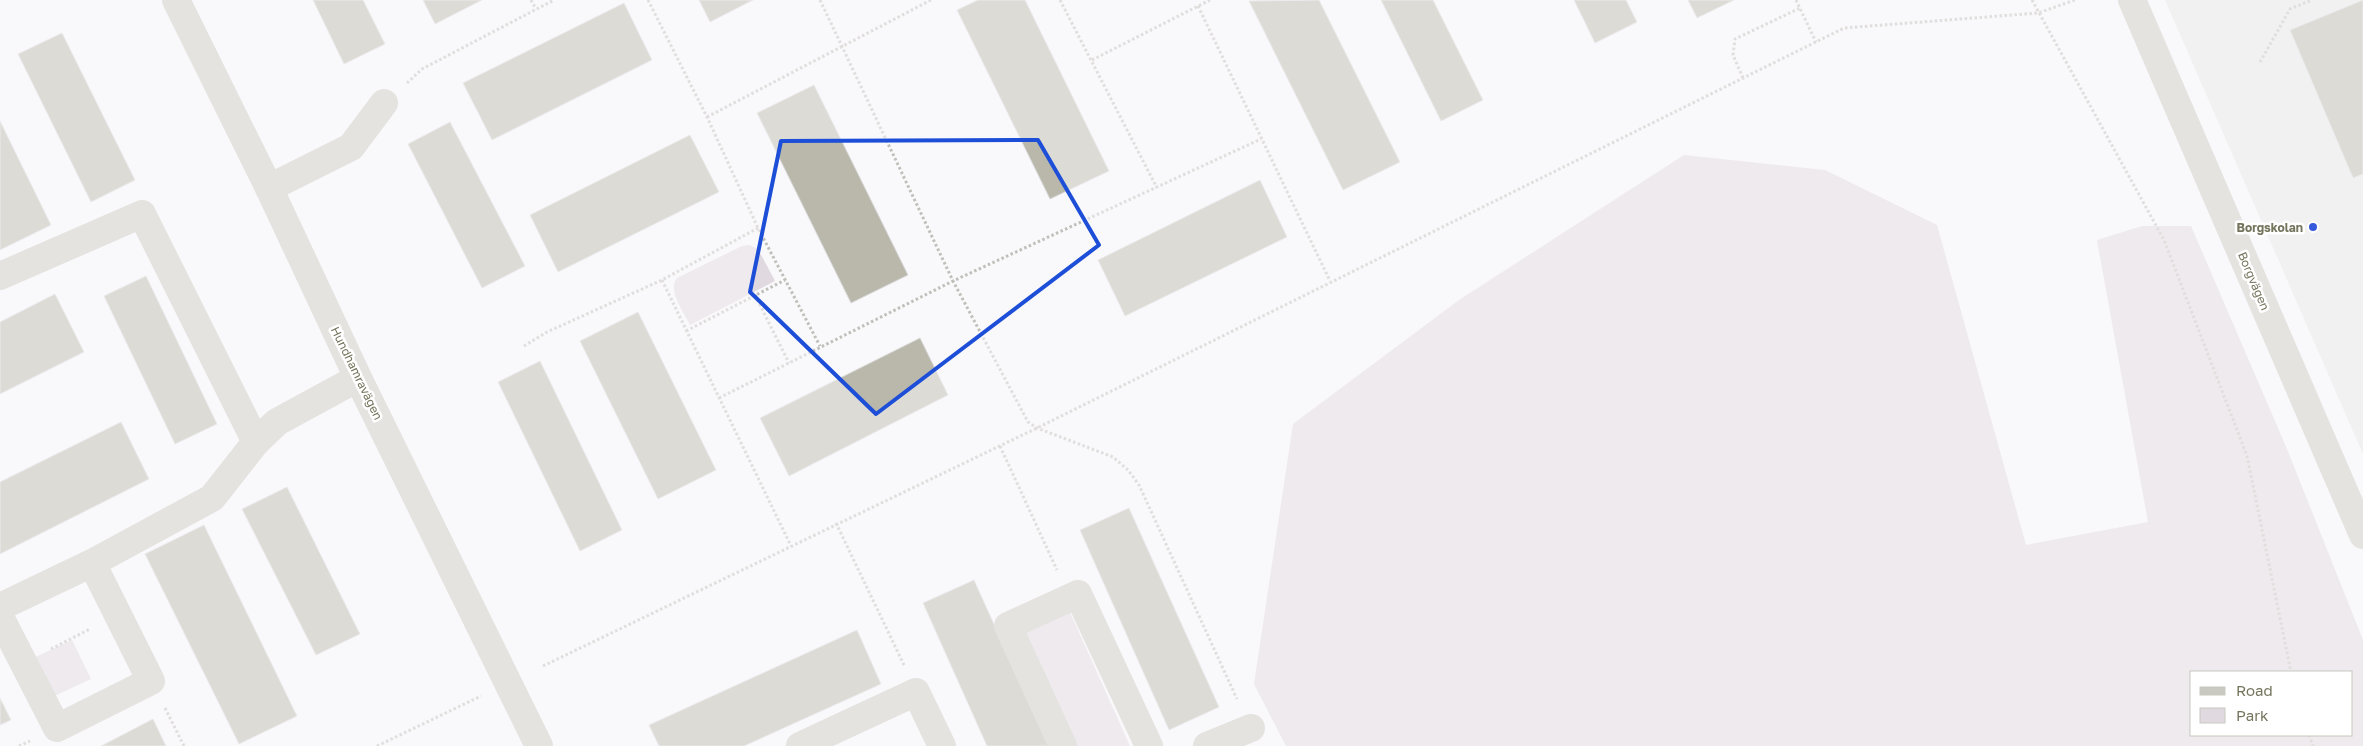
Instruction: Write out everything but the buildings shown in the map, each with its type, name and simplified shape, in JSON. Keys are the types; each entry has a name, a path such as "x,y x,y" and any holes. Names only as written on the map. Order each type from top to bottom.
{"street":[{"name":"Hundhamravägen","path":"176,0 269,188 358,378 539,746"},
{"name":"Borgvägen","path":"2132,0 2363,535"},
{"path":"269,188 351,147 384,103"},
{"path":"0,276 142,214 256,442"},
{"path":"92,563 151,681 57,728 0,616 4,605 92,563 212,498 256,442 277,422 358,378"},
{"path":"1063,746 1008,626 1078,594 1150,746"},
{"path":"814,743 916,692 942,746"},
{"path":"1208,746 1251,728"}],"path":[{"path":"531,0 536,9"},
{"path":"384,103 422,69 554,0"},
{"path":"648,0 707,117 758,228 820,346"},
{"path":"820,0 953,281 1028,422 1037,428 1112,457 1128,470 1139,486 1251,728"},
{"path":"707,117 931,0"},
{"path":"1060,0 1157,188"},
{"path":"1092,60 1210,0"},
{"path":"1796,0 1816,42"},
{"path":"2032,0 2164,240 2248,456 2291,671"},
{"path":"543,666 1037,428 1330,281 1844,28 2038,13 2075,0"},
{"path":"2260,62 2290,10 2312,0"},
{"path":"1198,6 1330,281"},
{"path":"1743,78 1733,55 1735,39 1800,8"},
{"path":"719,398 953,281 1261,139"},
{"path":"524,346 547,332 662,280 758,228"},
{"path":"662,280 791,546"},
{"path":"686,331 785,280"},
{"path":"756,295 789,363"},
{"path":"1000,446 1070,598"},
{"path":"836,524 916,692"},
{"path":"24,663 118,615"},
{"path":"151,681 184,746"},
{"path":"377,746 483,694"}],"highlighted area":[{"path":"1038,140 1099,245 876,414 750,292 781,141"}],"shaded area":[{"name":"Borgskolan","path":"2165,0 2363,0 2363,454"}],"green space":[{"path":"1684,155 1825,170 1937,225 2026,545 2148,522 2097,240 2142,226 2191,226 2287,449 2363,640 2363,746 1286,746 1254,684 1293,424 1459,300"},
{"path":"749,245 758,249 775,281 690,325 675,295 674,283 677,278 742,246"},
{"path":"1069,610 1130,746 1077,746 1025,630"},
{"path":"72,640 91,679 35,705 16,666"}],"place":[{"name":"Borgskolan","path":"2313,227"}]}
